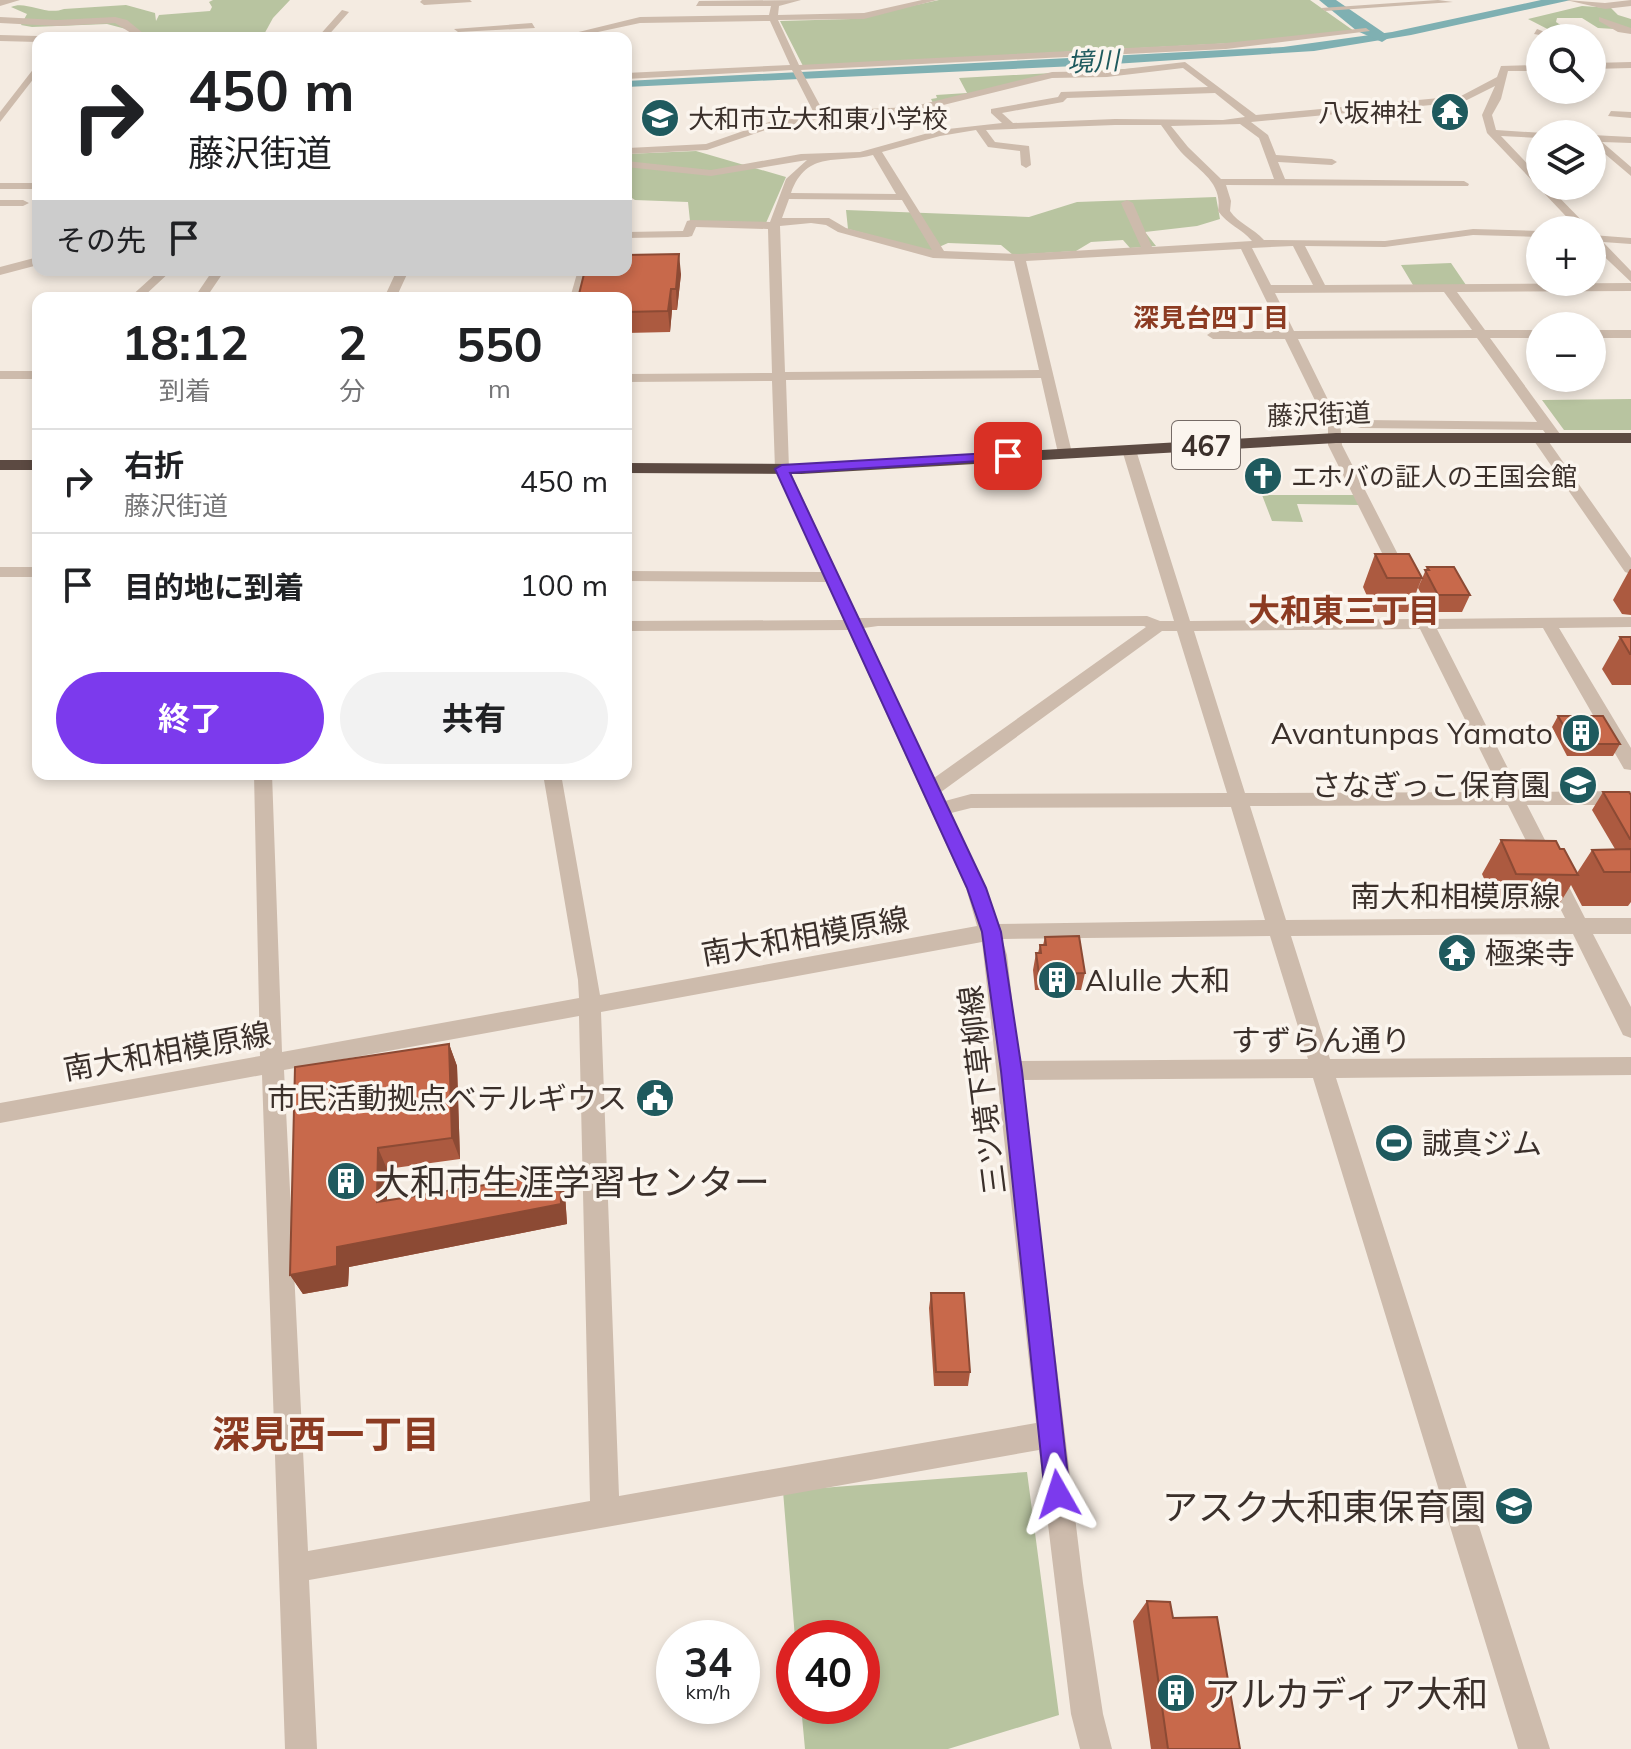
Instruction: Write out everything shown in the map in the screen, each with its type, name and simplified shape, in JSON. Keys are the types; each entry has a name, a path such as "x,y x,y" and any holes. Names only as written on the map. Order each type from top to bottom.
{"highway":[{"name":"藤沢街道","path":"632,468 782,469 1336,438 1547,434 1631,438"},
{"path":"0,465 32,465"}],"street":[{"path":"0,3 16,0"},
{"path":"425,0 469,1 458,26 532,26"},
{"path":"699,4 797,0"},
{"path":"585,32 640,20 864,16 933,0"},
{"path":"1314,0 1333,10 1358,3 1450,3"},
{"path":"1574,1 1605,6 1631,3"},
{"path":"780,3 775,4 773,18 820,114"},
{"path":"327,32 345,12"},
{"path":"1602,19 1621,30 1631,31"},
{"path":"0,20 57,23 115,20 124,22 137,32"},
{"path":"632,76 1226,46 1362,31 1347,24"},
{"path":"0,38 32,39"},
{"path":"632,151 707,147 776,123 804,121 820,114 911,110 1052,75 1110,79 1185,65 1217,90 1264,137 1281,183"},
{"path":"1606,66 1631,65"},
{"path":"1526,68 1504,68 1496,99 1487,115 1492,133 1526,169"},
{"path":"0,119 32,74"},
{"path":"1052,75 1073,123"},
{"path":"801,170 812,170 939,133 979,127 1248,119 1463,99 1500,79"},
{"path":"1009,124 994,111 1062,97 1217,90"},
{"path":"1611,114 1631,115"},
{"path":"804,121 812,135"},
{"path":"1164,123 1185,150 1220,182 1227,203 1224,211 1231,221 1248,229 1262,246"},
{"path":"979,127 992,145 1025,148 1026,165"},
{"path":"1492,133 1526,134"},
{"path":"1606,139 1631,140"},
{"path":"876,151 891,174 893,184 905,197 941,255"},
{"path":"1606,151 1631,173"},
{"path":"632,165 711,173 819,152 860,155"},
{"path":"774,224 791,179 819,152"},
{"path":"1272,158 1332,162"},
{"path":"1220,182 1464,184"},
{"path":"0,186 32,186"},
{"path":"1,203 17,186"},
{"path":"786,196 905,197"},
{"path":"1556,200 1571,216"},
{"path":"1,203 23,203"},
{"path":"1127,203 1148,250"},
{"path":"632,235 688,234 691,223 827,221 837,223 842,230 941,255 1019,258 1297,242 1385,244 1473,232 1526,234"},
{"name":"三ツ境下草柳線","path":"774,224 782,469 851,624 976,888 991,932 1011,1071 1068,1583 1087,1714 1096,1749"},
{"path":"1606,239 1631,241"},
{"path":"1297,242 1321,289"},
{"path":"1246,247 1331,418 1337,432 1335,445 1631,1029"},
{"path":"1606,252 1631,278"},
{"path":"1019,258 1065,453"},
{"path":"0,271 32,263"},
{"path":"140,292 146,284 162,276"},
{"path":"1606,287 1631,287"},
{"path":"1448,288 1547,434 1631,569"},
{"path":"1267,289 1526,288"},
{"path":"1213,335 1526,334"},
{"path":"1606,334 1631,334"},
{"path":"632,378 1046,374"},
{"path":"0,375 32,375"},
{"path":"719,396 721,379"},
{"path":"1331,418 1347,418 1361,424 1547,434"},
{"path":"1129,450 1534,1749"},
{"path":"0,572 32,572"},
{"path":"632,576 830,577"},
{"path":"632,626 851,624 878,621 1147,621 1158,626 1631,622"},
{"path":"1548,623 1631,764"},
{"path":"934,799 1158,626"},
{"path":"263,780 301,1749"},
{"path":"553,780 584,949 590,1004 605,1512"},
{"path":"934,799 1239,801 1631,798"},
{"name":"南大和相模原線","path":"0,1113 991,932 1631,926"},
{"name":"すずらん通り","path":"1011,1071 1323,1071 1631,1066"},
{"path":"294,1568 1051,1434"}],"green space":[{"path":"290,0 273,18 265,32 137,32 107,24 32,27 21,25 27,14 11,7 23,5 57,11 126,5 155,13 156,21 159,15 210,11 212,7 209,2"},
{"path":"939,0 1310,0 1354,31 1289,40 803,66 780,21 851,19"},
{"path":"1582,6 1611,8 1618,15 1631,19 1631,30 1606,28 1606,24 1592,24 1582,18 1557,18 1559,24 1538,24 1528,19"},
{"path":"1162,67 1104,73 1064,73 933,103 931,99 937,98 936,95 967,93 959,78"},
{"path":"696,151 786,177 766,223 690,221 688,202 632,198 632,154"},
{"path":"1216,197 1220,219 1197,226 1145,232 1156,246 1130,248 1123,240 1091,242 1076,251 1013,255 1001,245 948,243 930,251 848,229 846,210 1029,217 1077,202"},
{"path":"1451,263 1466,285 1413,285 1401,265"},
{"path":"1631,399 1631,430 1564,430 1542,400"},
{"path":"1262,495 1354,495 1359,505 1297,504 1303,522 1272,521"},
{"path":"1027,1472 1059,1715 948,1749 805,1749 803,1724 880,1724 880,1620 794,1620 783,1491"}],"water":[{"name":"境川","path":"1541,0 1571,0 1411,35 1314,51 1098,65 632,87 632,81 1283,47 1392,32"}],"building":[{"path":"679,254 676,289 671,289 668,311 632,312 632,292 580,292 584,276 632,276 632,255"},
{"path":"1375,554 1409,554 1422,578 1387,578"},
{"path":"1427,567 1454,567 1470,595 1438,595 1425,570 1429,570"},
{"path":"1620,637 1631,637 1631,654 1630,654"},
{"path":"1558,716 1603,716 1620,744 1574,744"},
{"path":"1603,792 1629,792 1631,795 1631,839 1630,839"},
{"path":"1501,840 1556,841 1578,875 1516,874"},
{"path":"1631,849 1631,872 1604,872 1592,850"},
{"path":"1079,936 1085,973 1039,974 1036,953 1041,953 1040,945 1046,945 1045,937"},
{"name":"大和市生涯学習センター","path":"449,1044 452,1138 378,1148 377,1202 560,1173 561,1204 337,1247 337,1266 290,1275 295,1067"},
{"path":"931,1293 964,1293 970,1372 936,1372"},
{"path":"1147,1601 1170,1602 1173,1618 1217,1617 1240,1749 1168,1749"}],"waterway":[{"path":"1326,0 1363,28 1382,37"}],"place":[{"name":"八坂神社","path":"1450,112"},
{"name":"大和市立大和東小学校","path":"660,118"},
{"name":"エホバの証人の王国会館","path":"1263,476"},
{"name":"Avantunpas Yamato","path":"1581,733"},
{"name":"さなぎっこ保育園","path":"1578,785"},
{"name":"極楽寺","path":"1457,953"},
{"name":"Alulle 大和","path":"1057,980"},
{"name":"市民活動拠点ベテルギウス","path":"655,1098"},
{"name":"誠真ジム","path":"1394,1143"},
{"name":"大和市生涯学習センター","path":"346,1181"},
{"name":"アスク大和東保育園","path":"1514,1506"},
{"name":"アルカディア大和","path":"1176,1693"}],"district":[{"name":"深見台四丁目","path":"1211,317"},
{"name":"大和東三丁目","path":"1344,610"},
{"name":"深見西一丁目","path":"326,1434"}],"route":[{"path":"1008,456 782,469 851,624 976,888 991,932 1011,1071 1058,1494"}]}
